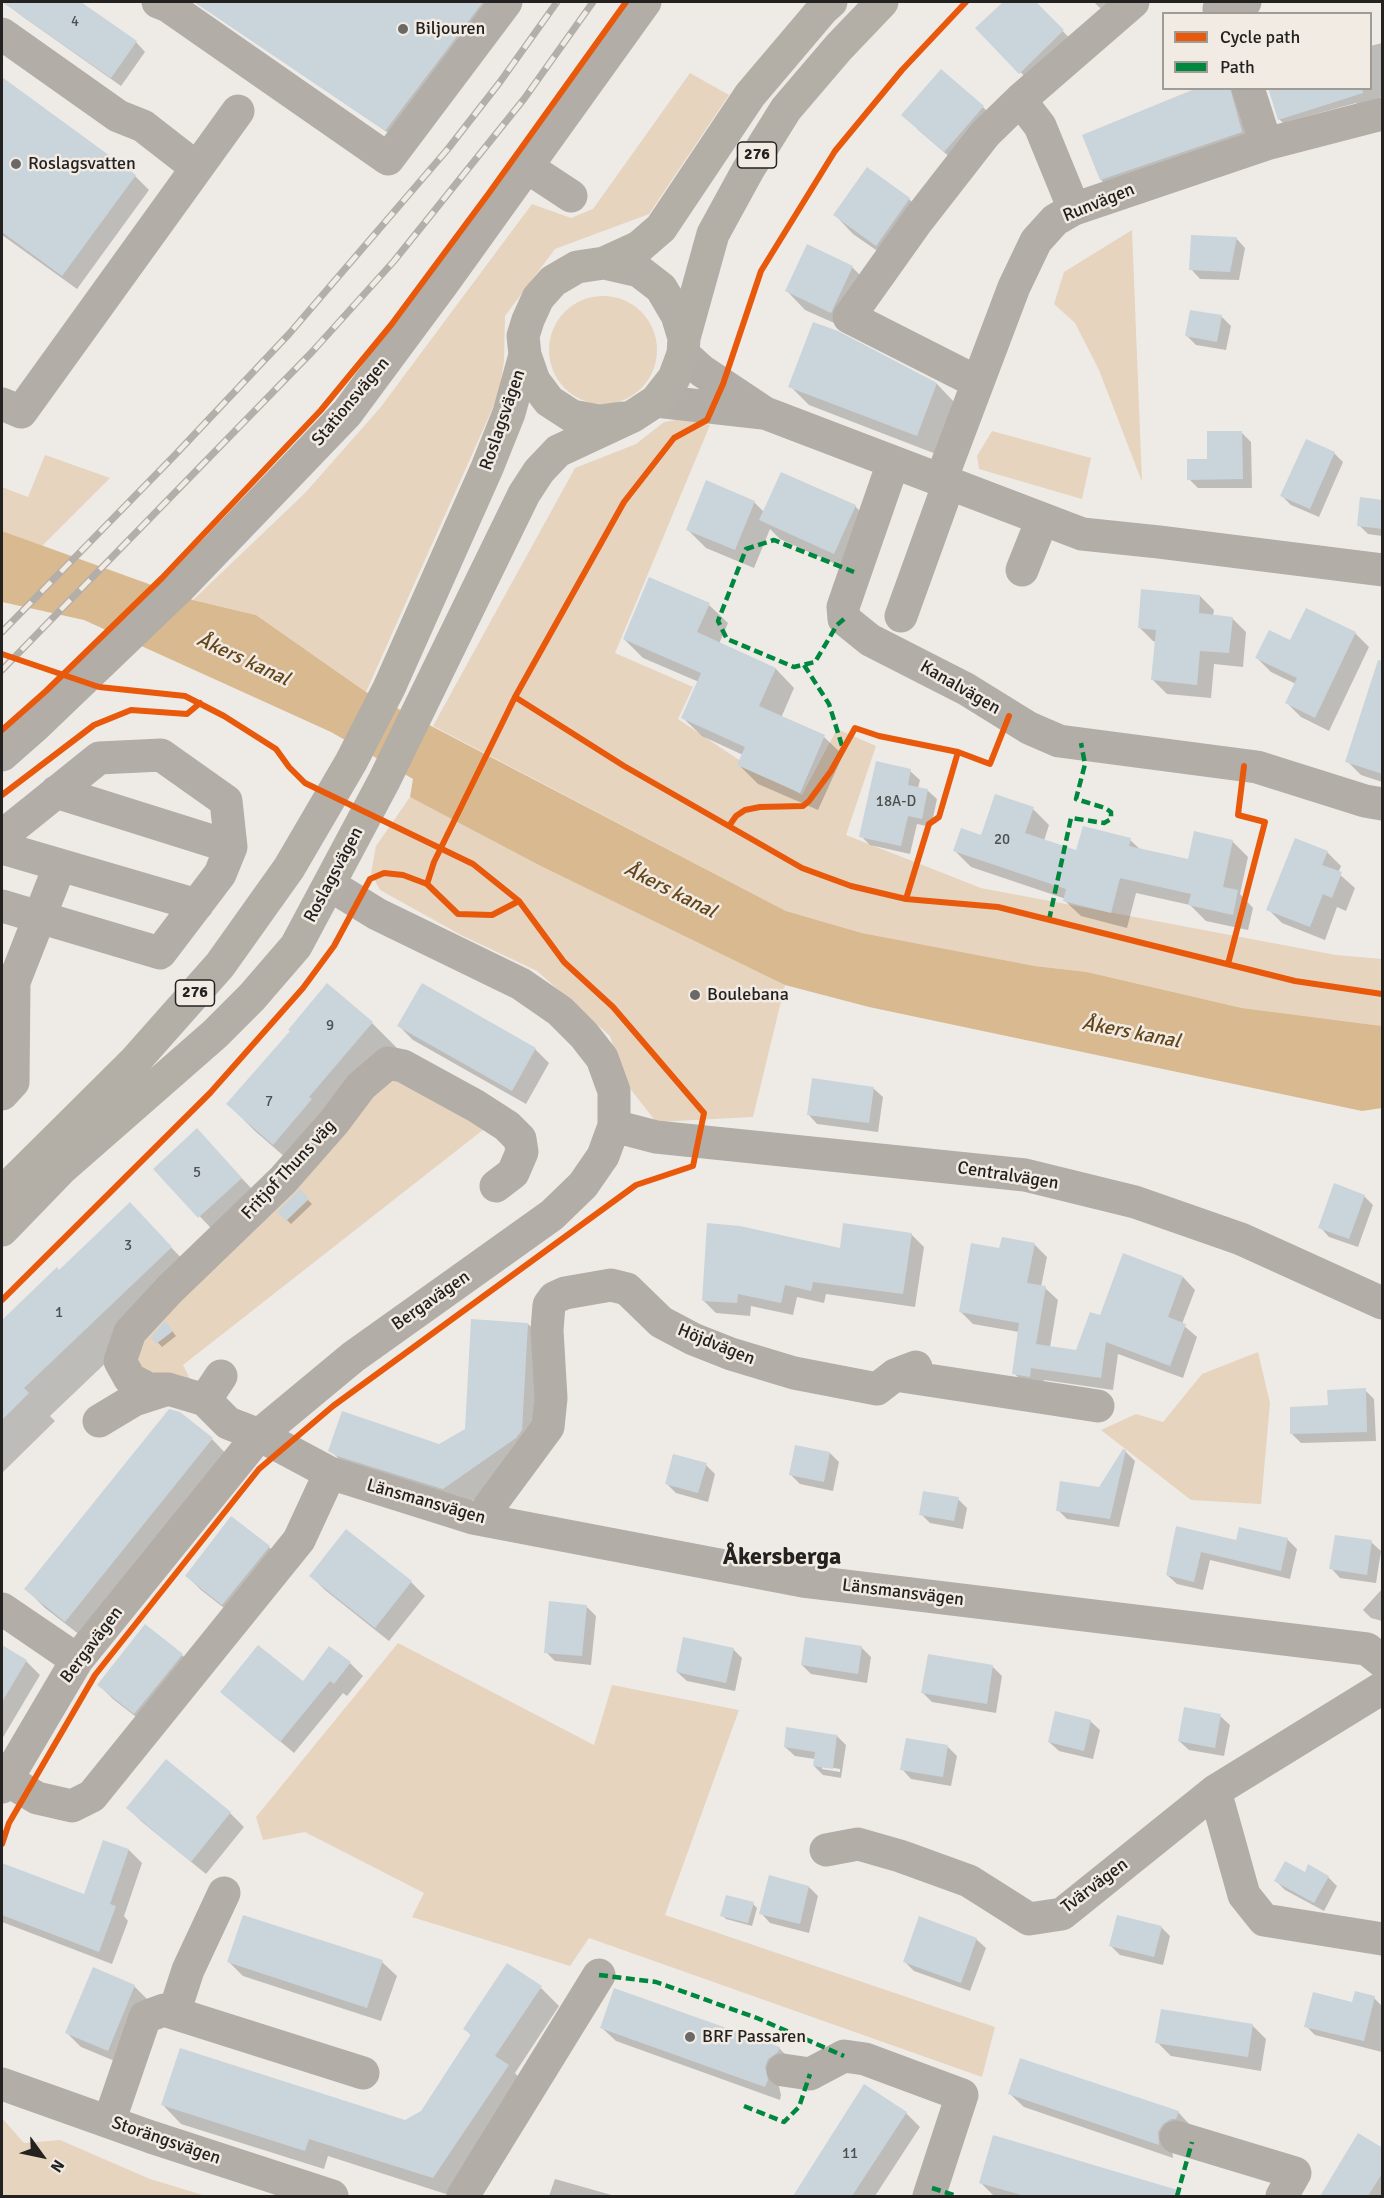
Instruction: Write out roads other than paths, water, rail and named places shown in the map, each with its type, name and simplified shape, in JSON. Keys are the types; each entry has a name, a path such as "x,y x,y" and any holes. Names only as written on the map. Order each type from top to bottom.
{"main road":[{"name":"Roslagsvägen","path":"644,408 599,421 572,416 549,400 534,381 525,355 523,336 538,298 553,281 577,267 604,263 639,247 661,228 750,95 831,2"},
{"name":"Roslagsvägen","path":"2,1230 62,1168 215,1035 296,946 421,708 524,494 539,471 558,451 644,408 674,378 713,234 748,170 786,109 838,47 882,2"},
{"name":"Roslagsvägen","path":"604,263 639,272 661,288 677,315 683,346"},
{"name":"Roslagsvägen","path":"2,1193 135,1061 220,965 289,868 351,762 389,688 487,468 509,413 525,355"},
{"path":"330,885 321,860 353,796 351,762"}],"street":[{"path":"158,2 168,6 388,159 506,2"},
{"name":"Stationsvägen","path":"2,755 182,585 347,413 645,2"},
{"path":"977,382 849,317 918,220 985,134 1020,100 1132,2"},
{"path":"2,34 118,116 143,126 197,168"},
{"path":"1249,90 1266,144"},
{"path":"1020,100 1040,126 1074,209"},
{"path":"11,408 197,168 238,111"},
{"name":"Runvägen","path":"901,616 977,382 1014,287 1036,241 1055,220 1074,209 1266,144 1383,114"},
{"path":"527,167 571,196"},
{"path":"683,346 702,371 765,413 1082,534 1383,570"},
{"path":"644,408 765,413"},
{"name":"Kanalvägen","path":"893,463 843,607 844,619 870,640 966,689 1029,728 1059,741 1257,767 1365,801 1383,804"},
{"path":"1022,570 1042,520"},
{"path":"2,836 99,758 161,755 226,801 231,847 220,874 160,953 2,906"},
{"path":"56,792 231,847"},
{"path":"2,848 197,906"},
{"path":"2,1094 13,1082 8,983 40,918 60,865"},
{"name":"Bergavägen","path":"4,1783 77,1660 259,1435 353,1357 552,1215 583,1185 603,1156 614,1126 614,1091 602,1058 584,1035 560,1011 521,984 377,914 330,885"},
{"name":"Fritjof Thuns väg","path":"259,1435 228,1423 213,1388 149,1389 130,1379 120,1361 130,1332 170,1289 283,1180 334,1122 361,1086 388,1063 403,1066 476,1106 507,1126 520,1139 522,1152 513,1173 496,1186"},
{"name":"Centralvägen","path":"614,1126 656,1137 1025,1175 1135,1202 1241,1239 1383,1303"},
{"name":"Höjdvägen","path":"480,1519 548,1427 551,1398 547,1330 549,1305 554,1298 565,1293 611,1285 627,1289 661,1322 693,1339 730,1354 794,1373 877,1389 905,1371 1098,1406"},
{"path":"99,1421 134,1400 168,1389"},
{"name":"Länsmansvägen","path":"259,1435 330,1473 480,1519 803,1581 1367,1649 1383,1661"},
{"path":"4,1783 36,1798 72,1806 92,1797 299,1540 330,1473"},
{"path":"2,1609 77,1660"},
{"name":"Tvärvägen","path":"826,1850 858,1844 900,1856 969,1881 1029,1919 1062,1914 1215,1791 1383,1688"},
{"path":"1215,1791 1244,1895 1264,1920 1383,1940"},
{"path":"174,2013 188,1970 224,1893"},
{"path":"463,2196 599,1976"},
{"path":"109,2122 145,2017 164,2010 363,2073"},
{"path":"783,2070 810,2074 844,2056 865,2059 962,2095 929,2196"},
{"name":"Storängsvägen","path":"2,2084 332,2196"},
{"path":"1176,2137 1295,2173 1282,2196"}],"water":[{"name":"Åkers kanal","path":"2,531 193,600 256,615 366,692 786,911 862,933 1035,966 1087,972 1242,1008 1382,1026 1382,1108 1362,1111 869,1007 785,985 541,866 410,797 413,779 331,732 84,620 2,602"}],"railway":[{"path":"2,632 175,455 289,334 447,150 500,82 557,2"},
{"path":"2,670 312,352 394,261 524,99 593,2"}],"place":[{"name":"Biljouren","path":"403,29"},
{"name":"Roslagsvatten","path":"16,164"},
{"name":"Boulebana","path":"695,995"},
{"name":"BRF Passaren","path":"690,2037"}],"district":[{"name":"Åkersberga","path":"782,1558"}]}
